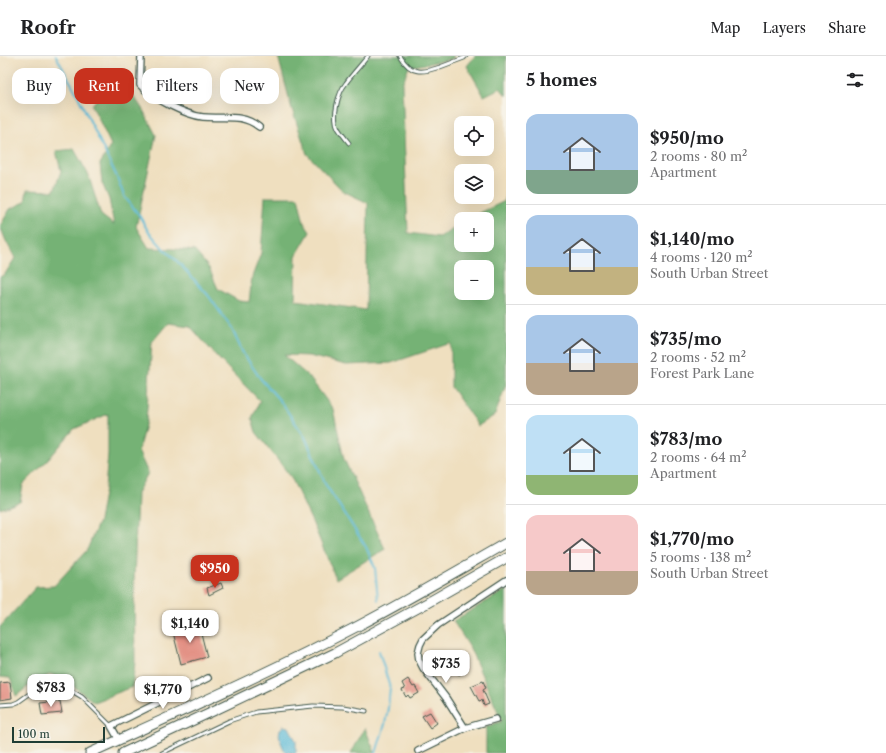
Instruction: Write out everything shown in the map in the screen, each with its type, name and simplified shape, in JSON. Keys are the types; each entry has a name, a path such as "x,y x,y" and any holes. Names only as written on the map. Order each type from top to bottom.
{"highway":[{"path":"90,753 266,672 358,626 506,543"},
{"path":"123,753 335,653 506,558"}],"street":[{"path":"141,56 140,85 144,91 153,97 185,112 202,117 220,116 241,118 253,122 259,127"},
{"path":"465,728 446,698 423,668 419,660 418,653 420,645 423,639 438,625 506,580"},
{"path":"119,740 111,726 208,678"},
{"path":"418,751 465,728 496,719"}],"lane":[{"path":"349,143 338,127 336,117 337,101 345,83 368,56"},
{"path":"400,56 403,62 410,68 417,72 423,72 466,56"},
{"path":"0,704 13,704 18,702 39,687 50,686 67,688 82,697 111,726"},
{"path":"162,753 229,721 256,712 313,706 343,707 366,711"}],"green space":[{"path":"278,56 454,56 452,59 409,67 402,84 408,233 439,237 454,227 454,252 494,252 494,212 482,212 505,201 506,180 506,381 495,415 478,426 451,387 451,343 391,363 346,365 309,356 284,355 309,377 333,409 344,459 385,549 336,579 314,526 291,477 256,432 252,418 260,401 219,359 190,326 168,323 152,342 146,421 138,451 148,473 137,493 134,583 135,662 132,687 94,702 73,686 51,674 30,685 16,696 10,678 0,677 0,627 36,587 54,586 87,550 99,521 105,488 108,455 108,414 74,429 47,461 23,485 20,502 0,509 0,277 5,274 15,258 0,226 10,209 25,202 27,190 54,191 61,171 56,151 74,149 88,174 101,215 114,225 109,199 102,183 100,164 111,145 92,105 134,104 134,96 156,135 136,227 149,248 195,251 209,268 218,289 239,301 249,302 252,277 261,253 265,197 298,197 304,223 310,232 296,256 295,300 366,310 368,203 343,191 307,154 291,106"},
{"path":"475,56 506,56 506,95 500,88 484,96 467,66"},
{"path":"506,590 506,753 486,753 486,727 502,721 469,646 453,621"},
{"path":"365,728 375,753 351,753"}],"water":[{"path":"283,726 289,727 296,741 296,753 285,752 279,735"}],"building":[{"path":"221,583 223,588 209,595 207,588"},
{"path":"199,625 207,657 181,664 173,632"},
{"path":"454,655 466,669 459,675 447,661"},
{"path":"408,679 419,693 410,698 408,695 406,697 402,690 405,689 402,683"},
{"path":"483,681 486,688 483,690 489,704 484,706 482,700 479,701 471,686"},
{"path":"10,682 12,698 0,700 0,683"},
{"path":"60,701 62,713 42,715 40,703"},
{"path":"430,712 437,723 430,728 422,716"}],"waterway":[{"path":"56,56 76,92 117,177 124,196 139,215 148,231 208,295 232,329 243,353 260,378 281,402 305,437 326,485 366,547 375,568 378,600"},
{"path":"376,753 385,724 390,688 379,651"}]}
